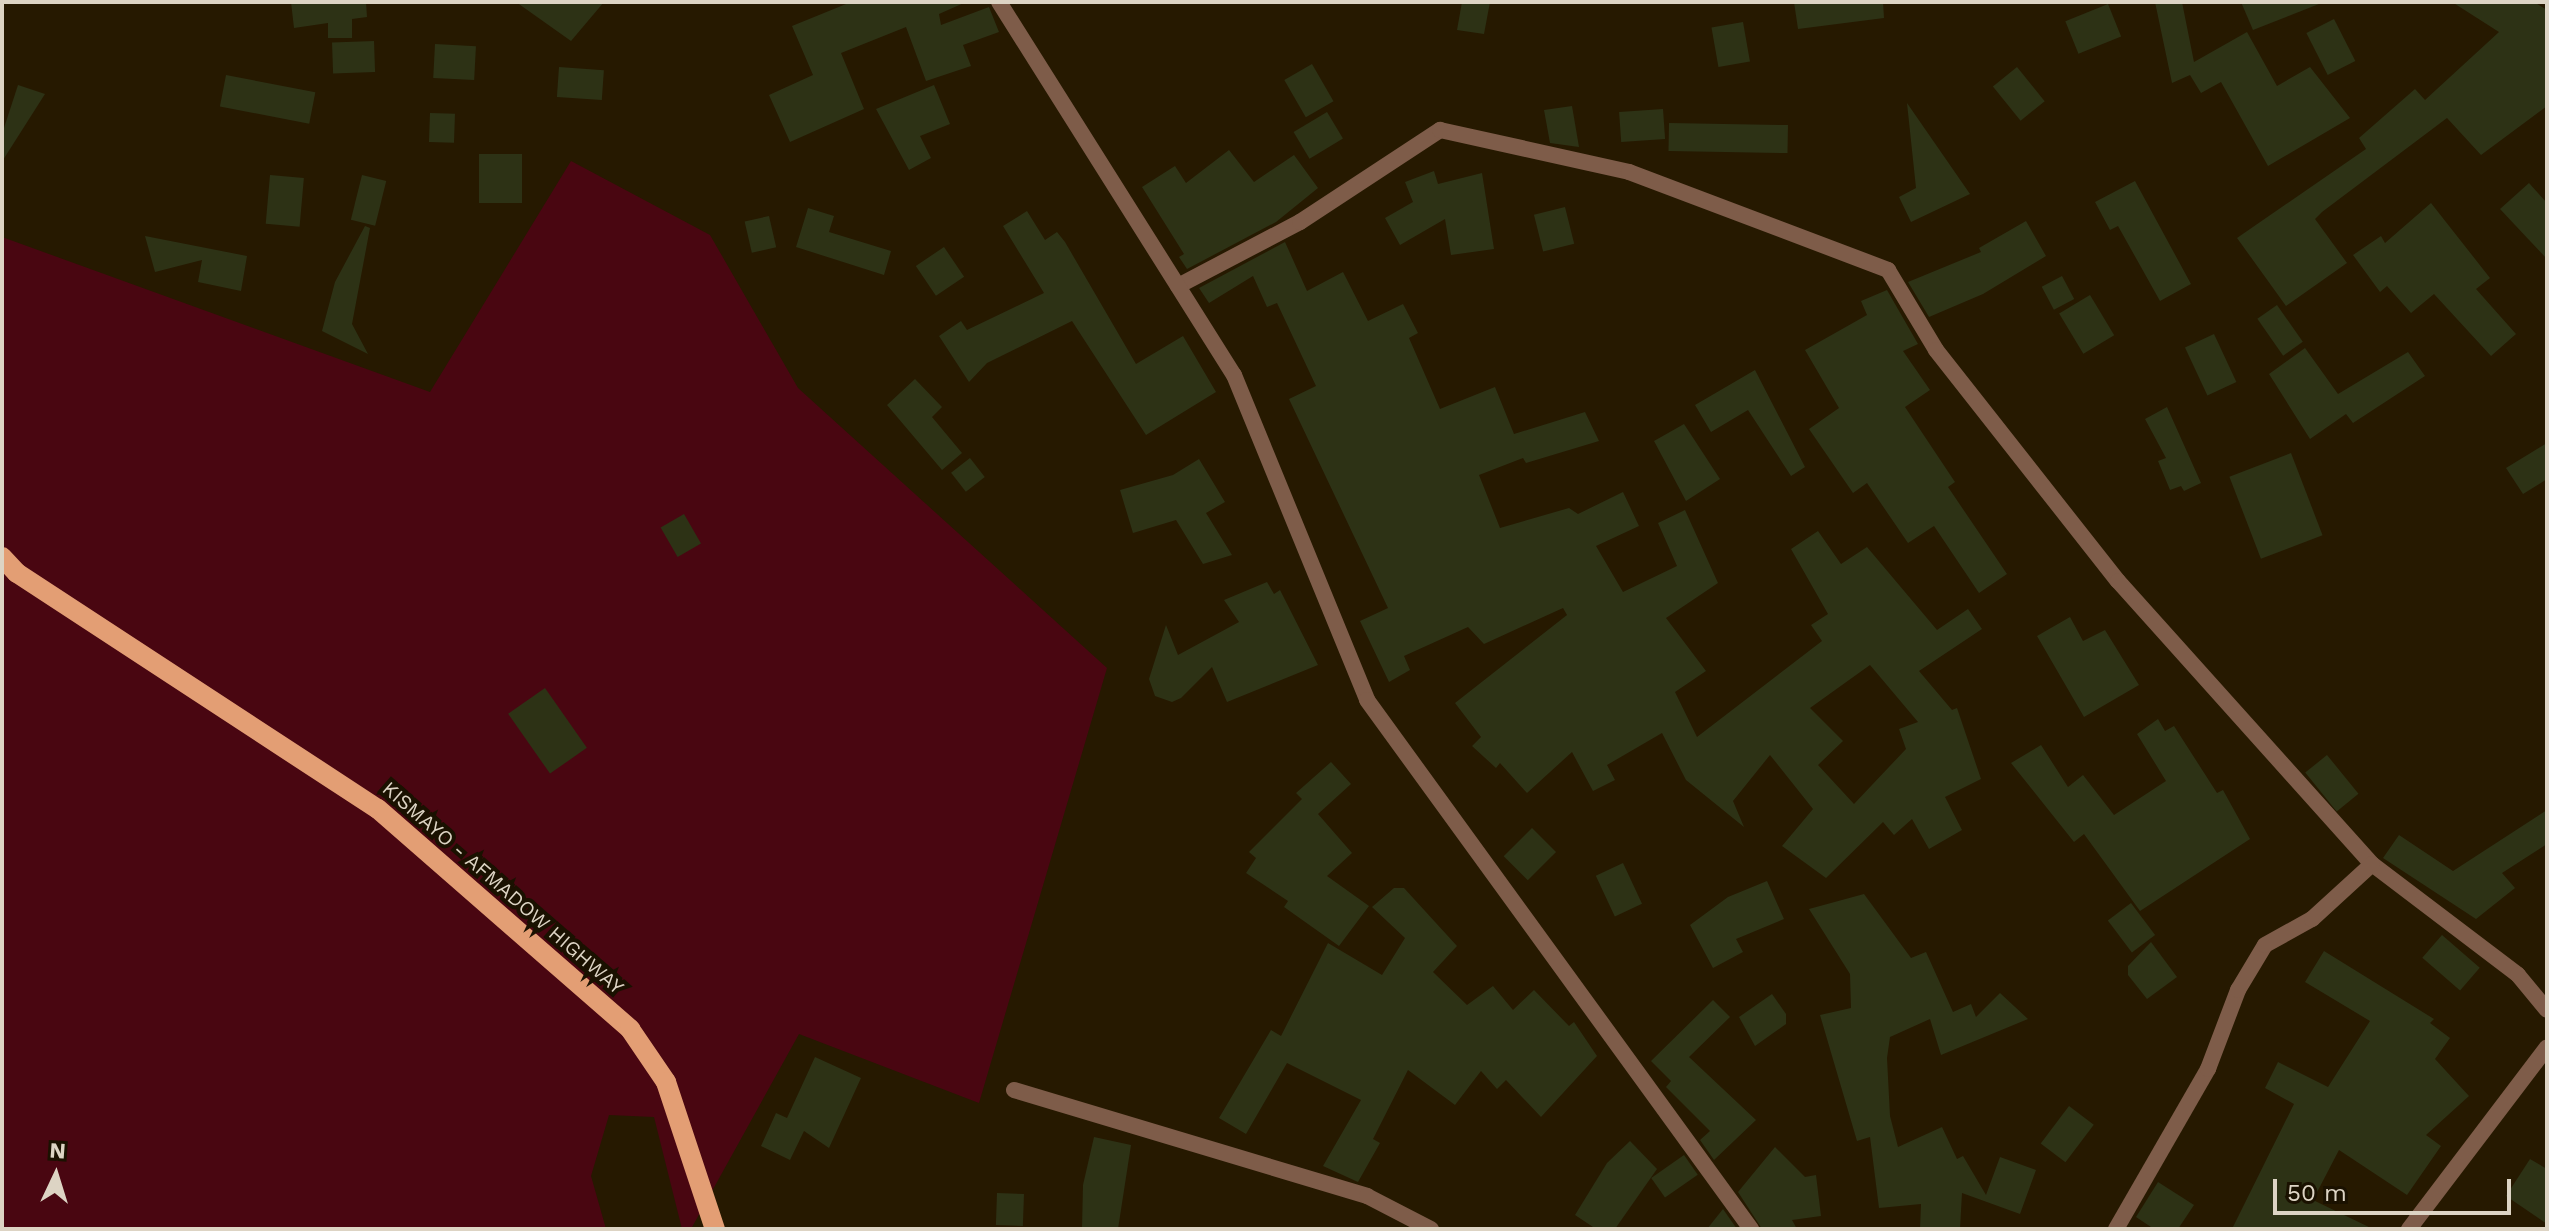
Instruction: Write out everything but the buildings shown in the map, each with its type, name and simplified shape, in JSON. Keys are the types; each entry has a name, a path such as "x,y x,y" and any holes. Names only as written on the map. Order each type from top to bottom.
{"main road":[{"name":"KISMAYO - AFMADOW HIGHWAY","path":"2,557 30,581 378,809 630,1029 666,1082 715,1229"}],"street":[{"path":"999,2 1234,375 1367,700 1751,1229"},
{"path":"1178,286 1300,222 1440,130 1629,172 1888,270 1936,350 2118,581 2372,864 2518,975 2547,1010"},
{"path":"2116,1229 2208,1069 2238,990 2265,945 2312,919 2372,864"},
{"path":"2409,1229 2547,1047"},
{"path":"1014,1090 1367,1196 1431,1229"}],"shaded area":[{"path":"571,161 710,235 798,388 1107,668 979,1103 799,1034 691,1229 682,1229 654,1117 609,1115 591,1176 606,1229 2,1229 2,237 430,392"}]}
